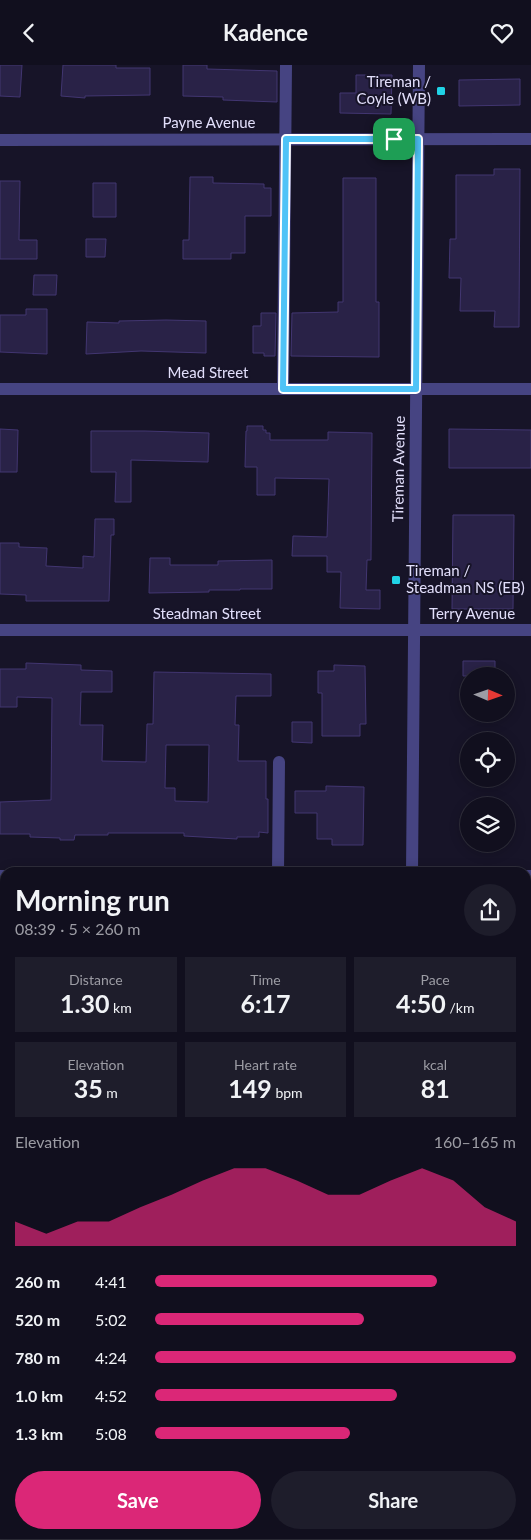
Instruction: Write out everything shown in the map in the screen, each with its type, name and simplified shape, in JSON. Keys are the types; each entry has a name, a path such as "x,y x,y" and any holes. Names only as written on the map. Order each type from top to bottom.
{"street":[{"path":"283,389 286,65"},
{"name":"Tireman Avenue","path":"412,867 419,65"},
{"name":"Payne Avenue","path":"0,140 531,139"},
{"name":"Mead Street","path":"0,389 531,389"},
{"name":"Steadman Street","path":"0,630 414,630"},
{"name":"Terry Avenue","path":"414,630 531,630"},
{"path":"278,867 279,761"}],"building":[{"path":"0,65 22,65 20,97 0,96"},
{"path":"63,65 116,65 116,68 150,68 150,95 85,96 85,98 61,96"},
{"path":"183,65 207,65 207,69 277,71 277,102 223,100 223,97 183,96"},
{"path":"356,75 392,75 391,114 340,113 340,93 356,93"},
{"path":"520,79 520,105 459,106 459,80"},
{"path":"494,169 520,169 519,327 494,327 495,311 460,311 461,278 449,278 450,239 456,239 456,175 494,175"},
{"path":"190,177 213,177 213,183 264,184 264,188 271,188 271,216 245,216 245,253 231,253 231,259 183,259 183,240 189,240"},
{"path":"343,178 376,178 376,302 379,302 379,357 291,356 292,313 338,312 338,302 343,302"},
{"path":"0,181 20,181 19,240 37,240 37,259 0,259"},
{"path":"93,183 116,183 116,217 93,217"},
{"path":"86,239 106,239 105,257 86,257"},
{"path":"34,275 57,275 56,295 33,295"},
{"path":"26,309 47,309 47,354 0,352 0,315 26,315"},
{"path":"261,313 276,313 275,356 253,353 253,326 261,326"},
{"path":"119,321 206,321 206,353 141,351 86,354 87,322 119,323"},
{"path":"247,426 263,426 263,430 266,430 266,433 270,433 270,440 328,440 328,432 372,433 371,560 367,560 366,590 380,590 380,609 340,608 341,572 327,572 327,556 292,556 293,536 327,537 329,479 275,478 275,495 257,495 257,467 245,467"},
{"path":"0,429 18,430 17,472 0,472"},
{"path":"449,429 531,430 531,468 449,468"},
{"path":"91,431 209,433 208,462 131,460 131,502 115,502 116,472 91,472"},
{"path":"453,515 514,515 513,609 452,609"},
{"path":"95,519 114,519 114,535 111,535 109,601 26,601 26,595 0,594 0,543 19,543 19,547 47,548 46,566 83,568 83,556 94,557"},
{"path":"150,558 170,558 170,565 218,565 218,561 272,560 272,589 149,593"},
{"path":"463,661 495,661 495,667 463,667"},
{"path":"26,663 81,665 81,670 112,671 112,692 81,692 80,725 103,725 102,761 146,762 147,724 153,724 154,672 271,674 271,696 236,696 235,725 239,725 238,761 266,761 268,833 259,832 259,837 237,837 237,839 184,836 184,833 108,833 108,835 75,835 74,840 30,837 30,834 0,834 0,802 51,800 52,698 17,697 17,707 0,707 0,669 26,669","holes":["166,745 209,745 208,802 175,801 175,788 165,788"]},
{"path":"334,665 365,666 366,724 360,724 360,736 322,736 322,693 318,693 318,671 334,671"},
{"path":"292,722 312,722 312,743 292,742"},
{"path":"326,786 364,787 363,845 332,845 332,839 317,839 317,813 295,813 295,791 326,791"}],"place":[{"name":"Tireman / Coyle (WB)","path":"441,91"},
{"name":"Tireman / Steadman NS (EB)","path":"396,580"}],"route":[{"path":"286,139 394,139 418,139 416,389 283,389 286,139"}]}
